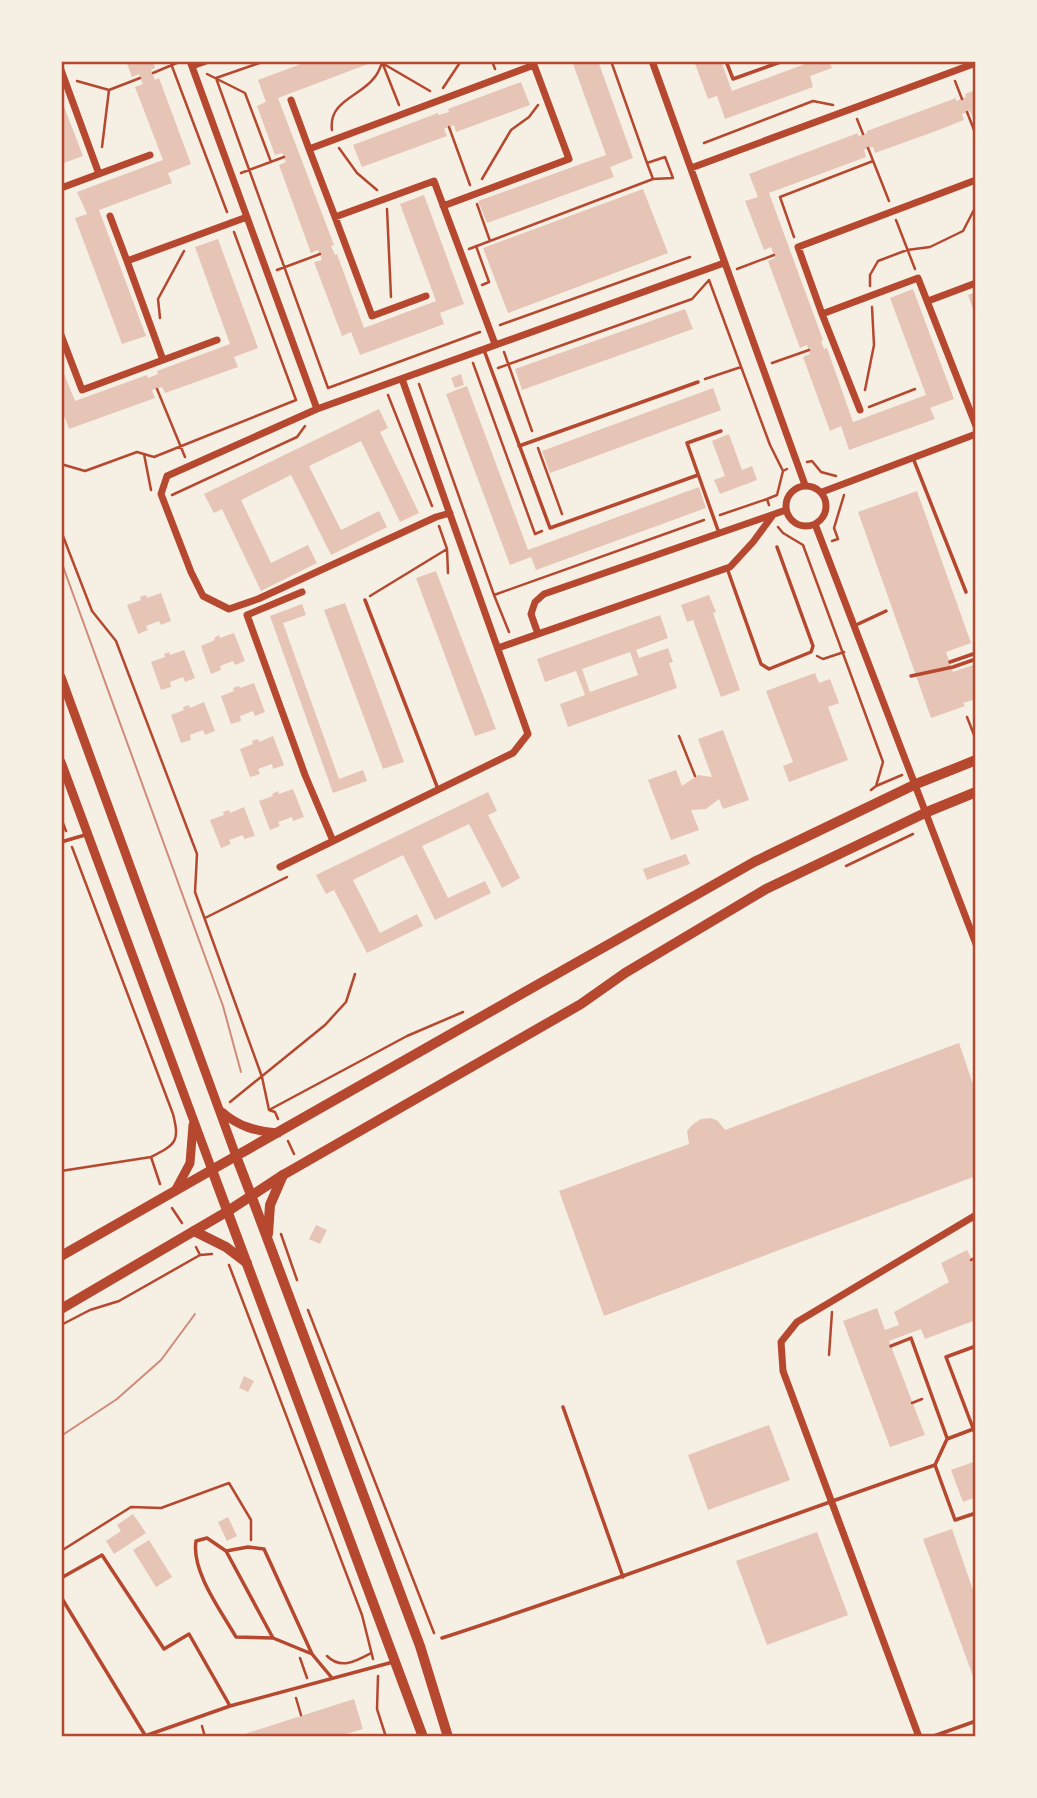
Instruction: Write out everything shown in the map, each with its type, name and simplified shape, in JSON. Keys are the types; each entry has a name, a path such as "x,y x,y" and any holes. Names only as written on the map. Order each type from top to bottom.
{"main road":[{"path":"61,1256 754,862 916,784 976,760"},
{"path":"61,1309 228,1211 283,1175 582,1004 625,972 766,889 926,812 976,792"},
{"path":"236,1156 420,1646 448,1737"},
{"path":"212,1170 423,1737"},
{"path":"268,1242 270,1205 283,1175"},
{"path":"194,1231 218,1242 248,1264"}],"street":[{"path":"206,61 191,64 317,409"},
{"path":"652,61 805,485"},
{"path":"691,168 976,63"},
{"path":"309,149 534,65 569,159 443,206"},
{"path":"63,74 99,174"},
{"path":"291,100 372,316 426,296"},
{"path":"61,188 150,155"},
{"path":"860,411 798,247 976,180"},
{"path":"335,218 434,181 495,344"},
{"path":"110,216 163,360"},
{"path":"127,261 247,217"},
{"path":"450,513 229,609 204,596 191,572 162,494 167,477 317,409 724,262"},
{"path":"822,314 918,278 976,426"},
{"path":"928,301 976,283"},
{"path":"61,335 82,390 217,340"},
{"path":"280,867 513,753 528,734 402,379"},
{"path":"822,492 976,434"},
{"path":"805,485 822,492 826,510 824,516 815,524 797,524 788,516 785,504 794,489 805,485"},
{"path":"538,634 531,614 535,602 544,594 786,510"},
{"path":"498,648 727,568 753,542 773,515"},
{"path":"815,524 976,944"},
{"path":"302,592 247,615 332,841"},
{"path":"61,677 236,1156"},
{"path":"61,762 212,1170"},
{"path":"220,1110 247,1128 281,1131"},
{"path":"174,1191 190,1163 193,1120"},
{"path":"919,1737 783,1371 781,1342 797,1322 976,1216"}],"lane":[{"path":"726,61 733,79 783,61"},
{"path":"483,348 550,528 698,475"},
{"path":"519,446 698,382"},
{"path":"719,533 687,443 721,431"},
{"path":"914,458 966,592"},
{"path":"727,568 761,664 769,669 811,652 813,646 777,547"},
{"path":"365,600 438,789"},
{"path":"854,625 886,611"},
{"path":"950,662 976,653"},
{"path":"911,676 976,659"},
{"path":"61,842 87,834"},
{"path":"891,1346 911,1338 947,1439 935,1465 955,1520 976,1513"},
{"path":"976,1346 946,1357 976,1436"},
{"path":"563,1408 624,1577"},
{"path":"947,1439 974,1429"},
{"path":"439,1639 624,1577 935,1465"},
{"path":"272,1637 226,1551 207,1538 196,1541 194,1553 199,1569 236,1637 272,1637 312,1654"},
{"path":"226,1551 248,1547 264,1549 312,1654 332,1678"},
{"path":"61,1578 102,1555 164,1649 189,1634 230,1706"},
{"path":"61,1597 144,1736 230,1706 395,1662"},
{"path":"931,1737 976,1721"}],"path":[{"path":"153,73 180,61"},
{"path":"216,78 265,61"},
{"path":"382,62 438,96 461,61"},
{"path":"611,61 653,179"},
{"path":"382,62 403,115"},
{"path":"382,62 373,80 344,100 331,122 334,140 357,173 387,198 391,309"},
{"path":"191,64 245,93 271,162"},
{"path":"951,71 962,99"},
{"path":"63,74 109,90 140,78"},
{"path":"216,78 328,387 690,257"},
{"path":"102,150 109,90"},
{"path":"473,194 510,130 530,117 545,96"},
{"path":"704,143 813,102 852,108 863,134"},
{"path":"967,112 976,135"},
{"path":"231,176 284,157"},
{"path":"460,252 653,179 673,178 665,157 647,163"},
{"path":"798,247 780,197 873,161"},
{"path":"860,411 874,345 870,275 878,261 907,250 930,247 963,232 976,205"},
{"path":"160,323 158,299 173,268 193,237"},
{"path":"474,288 489,282 476,246"},
{"path":"268,274 320,254"},
{"path":"728,272 774,256"},
{"path":"477,376 692,299 709,280 769,444 783,471 777,495 494,595"},
{"path":"744,373 809,350"},
{"path":"469,354 535,534 550,528"},
{"path":"698,382 741,367"},
{"path":"415,374 513,642"},
{"path":"385,386 447,549 447,573"},
{"path":"157,389 189,467"},
{"path":"860,411 915,389"},
{"path":"61,464 85,471 137,452 154,457 296,400"},
{"path":"783,471 812,461 821,472 835,475 845,497 834,528 838,539 806,550"},
{"path":"767,499 775,524 806,550 883,762 876,786 867,794"},
{"path":"61,531 92,611 116,641 197,854 195,892 262,1077 270,1110 275,1112 281,1131 299,1166"},
{"path":"365,600 447,549"},
{"path":"811,652 823,659 844,652"},
{"path":"967,717 976,740"},
{"path":"679,736 695,776"},
{"path":"205,918 295,873"},
{"path":"262,1077 325,1025 346,1002 355,974"},
{"path":"270,1110 407,1036 467,1010"},
{"path":"61,1171 151,1157"},
{"path":"279,1227 300,1290"},
{"path":"61,1325 90,1310 119,1301 200,1255"},
{"path":"971,1260 976,1257"},
{"path":"829,1355 832,1302"},
{"path":"305,1303 439,1639"},
{"path":"61,1550 131,1507 161,1508 229,1482 251,1520"},
{"path":"309,1647 334,1663 352,1662 371,1653"},
{"path":"378,1678 377,1709 386,1737"},
{"path":"294,1690 301,1716"}],"building":[{"path":"126,61 153,61 155,68 151,70 155,80 159,78 191,164 168,173 172,183 99,210 146,336 122,344 75,218 87,214 77,192 163,160 135,87 143,84 139,74 132,77"},
{"path":"309,61 376,61 278,98 334,245 331,246 335,255 337,254 364,328 436,301 400,204 424,195 464,304 440,313 444,324 360,355 351,332 342,336 314,262 322,260 318,250 311,253 279,165 286,162 282,153 275,155 257,106 266,102 258,80"},
{"path":"572,61 598,61 633,158 610,167 614,177 487,223 478,201 606,155"},
{"path":"694,61 721,61 732,91 805,64 804,61 829,61 832,68 810,76 813,87 725,119 717,96 708,99"},
{"path":"521,82 530,105 456,132 454,125 444,129 447,136 362,167 353,145 438,113 449,112 448,109"},
{"path":"976,90 976,117 973,118 970,111 962,114 964,120 936,131 875,153 873,147 868,148 864,150 866,157 769,193 823,340 821,341 824,349 827,348 853,422 926,395 890,298 913,289 954,399 930,408 935,419 849,450 841,426 830,431 803,357 810,354 807,345 800,348 768,261 775,258 771,247 764,250 745,201 758,197 749,174 858,133 858,136 867,133 956,98 956,101"},
{"path":"61,99 83,156 61,164"},
{"path":"643,189 668,253 508,313 483,248"},
{"path":"218,239 258,348 234,357 238,367 165,393 162,387 152,390 155,398 69,429 61,407 61,366 75,401 147,375 148,378 158,374 157,371 230,344 195,247"},
{"path":"976,292 976,315 975,315 968,295"},
{"path":"685,309 693,329 522,390 515,369"},
{"path":"461,374 464,385 455,388 451,378"},
{"path":"467,386 528,550 699,487 706,508 536,570 531,557 510,565 446,394"},
{"path":"713,388 721,410 550,473 542,451"},
{"path":"379,409 388,428 380,432 419,513 400,522 361,441 309,466 341,530 379,511 387,527 331,555 291,475 241,500 271,563 308,545 317,563 261,591 222,509 214,513 204,494"},
{"path":"729,434 742,470 752,466 757,480 720,494 714,480 725,476 712,441"},
{"path":"917,491 971,643 946,652 953,672 976,664 976,699 963,703 965,706 931,718 858,512"},
{"path":"436,571 496,729 475,736 416,578"},
{"path":"161,593 171,621 161,625 159,621 146,626 148,630 138,634 127,605 141,600 140,597 146,595 147,598"},
{"path":"709,595 740,690 721,697 693,620 687,622 681,605"},
{"path":"345,603 404,762 383,769 324,610"},
{"path":"302,604 306,615 283,623 339,779 363,770 367,781 333,793 270,616"},
{"path":"660,615 668,638 636,650 639,658 668,648 673,662 669,663 677,688 568,727 560,704 585,695 576,671 545,682 537,659","holes":["630,652 638,675 590,692 582,669"]},
{"path":"234,633 245,661 235,665 233,661 220,666 221,670 211,674 201,646 215,640 219,635 220,638"},
{"path":"184,650 195,678 185,682 183,677 170,682 171,687 161,690 151,662 165,657 164,654 169,652 170,655"},
{"path":"815,673 819,683 830,679 839,703 828,707 848,760 789,782 783,766 793,762 766,691"},
{"path":"254,683 265,712 255,716 253,711 240,716 241,721 231,724 221,696 234,691 233,688"},
{"path":"204,702 215,731 205,735 203,730 190,735 191,740 181,743 171,715 184,710 183,707 189,705 190,708"},
{"path":"723,730 749,800 723,809 719,799 706,809 691,810 699,830 671,840 648,780 676,770 682,786 698,775 712,777 698,739"},
{"path":"273,736 284,765 273,769 272,764 258,769 260,774 250,777 240,749 253,744 252,741 258,739 259,742"},
{"path":"293,789 304,817 293,821 292,817 278,822 280,826 270,830 259,801 278,791 279,794"},
{"path":"488,792 497,811 488,815 520,878 502,888 469,824 422,846 448,898 485,881 491,893 435,920 403,855 353,880 380,933 417,914 423,926 367,953 334,890 326,894 316,875"},
{"path":"244,807 255,836 244,839 243,835 229,840 231,844 221,848 210,820 224,815 223,812 229,810 230,813"},
{"path":"686,854 690,864 647,880 643,869"},
{"path":"959,1043 976,1093 976,1176 604,1316 559,1191 689,1144 687,1131 701,1119 711,1118 718,1121 725,1130"},
{"path":"316,1225 327,1230 320,1244 309,1239"},
{"path":"967,1250 976,1267 976,1320 925,1339 921,1329 889,1341 925,1435 890,1447 843,1321 877,1308 885,1330 899,1325 894,1312 949,1282 941,1263"},
{"path":"244,1376 254,1381 248,1392 239,1388"},
{"path":"769,1425 790,1480 708,1510 688,1455"},
{"path":"976,1461 976,1497 963,1502 951,1470"},
{"path":"133,1514 146,1533 114,1554 106,1541 121,1531 117,1525"},
{"path":"228,1517 237,1536 227,1541 218,1522"},
{"path":"952,1529 976,1599 975,1682 923,1539"},
{"path":"817,1532 848,1615 767,1645 736,1561"},
{"path":"149,1540 172,1577 156,1587 133,1550"},
{"path":"354,1699 363,1729 336,1737 235,1737"}],"tram line":[{"path":"61,561 223,1006 241,1072"},
{"path":"61,1436 117,1399 161,1360 195,1314"}]}
